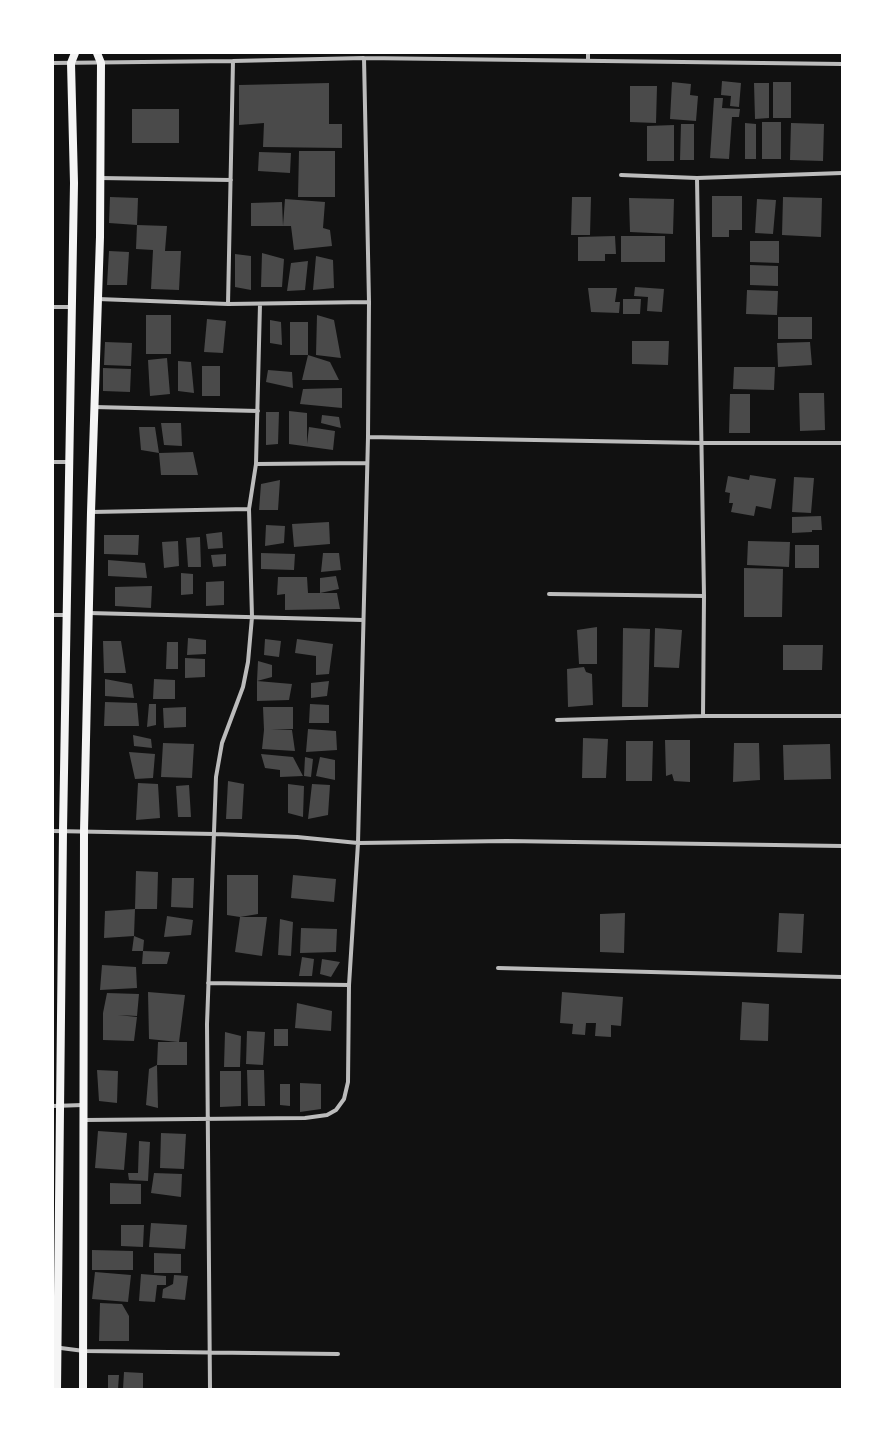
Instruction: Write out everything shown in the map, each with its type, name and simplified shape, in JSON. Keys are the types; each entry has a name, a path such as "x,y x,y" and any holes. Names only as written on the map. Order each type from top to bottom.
{"main road":[{"path":"57,1389 55,1347 56,1106 68,615 74,182 71,63 75,53"},
{"path":"83,1389 84,831 91,512 98,299 101,63 97,53"}],"street":[{"path":"588,53 588,61"},
{"path":"53,63 233,62 364,58 842,64"},
{"path":"84,1120 305,1118 327,1116 336,1110 344,1099 348,1082 349,985 358,843 368,437 370,302 364,58"},
{"path":"228,304 233,62"},
{"path":"621,175 697,178 842,173"},
{"path":"100,178 231,180"},
{"path":"697,178 704,596 703,716"},
{"path":"98,299 228,304 370,302"},
{"path":"210,1389 211,1352 207,1024 216,777 222,743 243,687 248,662 252,617 249,509 256,464 260,304"},
{"path":"53,307 72,307"},
{"path":"94,407 258,411"},
{"path":"368,437 702,443 842,442"},
{"path":"53,462 70,462"},
{"path":"256,464 367,463"},
{"path":"91,512 249,509"},
{"path":"549,594 704,596"},
{"path":"89,613 363,620"},
{"path":"53,615 68,615"},
{"path":"557,720 703,716 842,716"},
{"path":"53,831 297,837 358,843 507,841 842,846"},
{"path":"498,968 842,977"},
{"path":"208,983 349,985"},
{"path":"56,1106 84,1105"},
{"path":"55,1347 84,1351 338,1354"}],"building":[{"path":"722,81 741,83 739,107 730,106 731,96 721,95"},
{"path":"672,82 691,84 690,95 698,96 696,121 670,119"},
{"path":"773,82 791,82 791,118 773,118"},
{"path":"329,83 329,124 342,124 342,148 263,147 264,123 239,125 239,85"},
{"path":"754,83 769,83 769,118 755,119"},
{"path":"630,86 657,86 656,123 630,122"},
{"path":"714,98 723,98 722,108 740,109 739,117 732,117 729,159 710,158"},
{"path":"132,109 179,109 179,143 132,143"},
{"path":"762,122 781,122 781,159 762,159"},
{"path":"745,123 756,124 756,159 745,159"},
{"path":"791,123 824,124 823,161 790,160"},
{"path":"681,124 694,124 694,160 680,160"},
{"path":"674,125 674,161 647,161 647,126"},
{"path":"299,151 335,151 335,197 298,197"},
{"path":"259,152 291,153 290,173 258,171"},
{"path":"712,196 742,196 742,230 729,230 729,237 712,237"},
{"path":"110,197 138,198 137,225 109,223"},
{"path":"572,197 591,197 590,235 571,235"},
{"path":"783,197 822,198 821,237 782,235"},
{"path":"629,198 674,199 673,234 630,232"},
{"path":"285,199 325,202 323,228 330,230 332,246 294,250 291,226 283,226"},
{"path":"757,199 776,200 773,234 755,233"},
{"path":"282,202 283,226 251,226 251,203"},
{"path":"137,225 167,226 165,251 181,251 179,290 151,289 153,250 136,249"},
{"path":"615,236 616,254 605,254 605,261 578,261 578,237"},
{"path":"621,236 665,236 665,262 621,262"},
{"path":"750,241 779,241 779,263 750,262"},
{"path":"109,251 129,252 127,285 107,285"},
{"path":"262,253 284,259 282,287 261,287"},
{"path":"235,254 251,256 251,290 235,287"},
{"path":"316,256 333,260 334,288 313,290"},
{"path":"308,261 305,290 287,291 291,263"},
{"path":"750,265 778,266 778,286 750,285"},
{"path":"635,287 664,289 662,312 647,311 648,297 634,296"},
{"path":"588,288 617,288 615,302 620,302 619,313 591,312"},
{"path":"747,290 778,291 777,315 746,314"},
{"path":"623,299 641,299 640,314 623,314"},
{"path":"146,315 171,315 171,354 146,354"},
{"path":"317,315 334,320 341,358 316,355"},
{"path":"778,317 812,317 812,339 778,339"},
{"path":"207,319 226,321 223,353 204,352"},
{"path":"270,320 281,322 282,345 270,343"},
{"path":"290,322 308,322 308,355 290,355"},
{"path":"632,341 669,341 668,365 632,364"},
{"path":"105,342 132,343 131,366 104,365"},
{"path":"810,342 812,365 778,367 777,343"},
{"path":"308,355 330,362 339,380 302,380"},
{"path":"167,358 170,394 150,396 148,360"},
{"path":"178,361 191,362 194,393 178,391"},
{"path":"202,366 220,366 220,396 202,396"},
{"path":"734,367 775,367 774,390 733,389"},
{"path":"103,368 131,369 130,392 103,391"},
{"path":"268,370 292,372 293,388 266,382"},
{"path":"342,388 342,408 300,404 303,389"},
{"path":"799,393 824,393 825,430 800,431"},
{"path":"730,394 750,394 750,433 729,433"},
{"path":"289,411 307,413 307,444 309,427 335,431 333,450 289,444"},
{"path":"266,412 279,412 278,444 266,445"},
{"path":"322,415 339,417 341,428 321,423"},
{"path":"161,423 181,423 182,446 164,445"},
{"path":"139,427 155,427 159,453 141,450"},
{"path":"193,452 198,475 161,475 159,453"},
{"path":"750,475 776,479 771,509 756,506 754,516 731,512 733,503 729,503 730,493 725,492 728,476 749,480"},
{"path":"794,477 814,478 811,513 792,512"},
{"path":"280,480 278,510 259,510 261,484"},
{"path":"821,516 822,530 792,533 792,517"},
{"path":"329,522 330,544 294,547 292,524"},
{"path":"266,525 285,526 284,543 265,546"},
{"path":"222,532 223,548 208,549 206,534"},
{"path":"104,535 139,535 138,555 104,554"},
{"path":"200,537 201,567 188,567 186,538"},
{"path":"178,541 179,566 164,568 162,542"},
{"path":"748,541 790,542 789,567 747,565"},
{"path":"795,545 819,545 819,568 795,568"},
{"path":"261,553 295,554 294,570 261,569"},
{"path":"323,553 339,553 341,570 321,572"},
{"path":"226,554 226,566 213,567 211,555"},
{"path":"108,560 145,563 147,578 108,576"},
{"path":"744,568 783,569 782,617 744,617"},
{"path":"181,573 193,574 193,594 181,595"},
{"path":"336,576 339,589 320,593 320,578"},
{"path":"278,577 307,577 308,593 337,593 340,609 285,610 285,594 277,595"},
{"path":"224,581 224,605 206,606 206,582"},
{"path":"152,586 151,608 115,606 115,587"},
{"path":"597,627 597,664 579,664 577,630"},
{"path":"623,628 650,629 648,707 622,707"},
{"path":"655,628 682,630 679,668 654,667"},
{"path":"188,638 206,640 206,654 187,655"},
{"path":"265,639 281,641 279,657 264,655"},
{"path":"297,639 333,644 329,674 316,675 316,656 295,653"},
{"path":"103,641 121,641 126,673 104,673"},
{"path":"167,642 178,642 178,669 166,669"},
{"path":"783,645 823,645 822,670 783,670"},
{"path":"185,658 205,659 205,677 185,678"},
{"path":"258,661 272,665 272,677 257,681"},
{"path":"584,667 586,672 592,674 593,705 568,707 567,669"},
{"path":"105,679 132,684 134,698 105,696"},
{"path":"154,679 175,680 175,699 153,699"},
{"path":"257,681 292,684 289,700 257,701"},
{"path":"329,681 327,696 311,698 311,683"},
{"path":"105,702 137,703 139,726 104,726"},
{"path":"149,704 156,704 156,725 147,727"},
{"path":"310,704 329,705 329,723 309,723"},
{"path":"186,707 186,727 164,728 163,708"},
{"path":"263,707 293,707 293,729 271,730 292,730 295,751 262,749 264,730"},
{"path":"308,729 336,731 337,750 306,752"},
{"path":"133,735 151,739 152,748 134,746"},
{"path":"583,738 608,739 606,778 582,778"},
{"path":"665,740 690,740 690,782 674,781 672,774 666,776"},
{"path":"626,741 653,741 652,781 626,781"},
{"path":"163,743 194,744 192,778 161,777"},
{"path":"734,743 759,743 760,780 733,782"},
{"path":"830,744 831,779 784,780 783,745"},
{"path":"129,752 155,754 153,778 135,779"},
{"path":"261,754 293,757 303,776 280,777 280,770 265,768"},
{"path":"305,757 313,759 311,777 304,776"},
{"path":"320,757 335,760 335,780 316,776"},
{"path":"228,781 244,784 242,819 226,819"},
{"path":"138,783 158,784 160,818 136,820"},
{"path":"288,784 304,786 303,817 288,813"},
{"path":"312,784 330,785 328,815 308,819"},
{"path":"189,785 191,817 178,817 176,786"},
{"path":"136,871 158,872 157,909 135,909"},
{"path":"227,875 258,875 258,914 240,917 227,915"},
{"path":"293,875 336,879 334,902 291,898"},
{"path":"172,878 194,878 193,908 171,907"},
{"path":"135,909 134,936 104,938 105,911"},
{"path":"625,913 624,953 600,952 600,914"},
{"path":"779,913 804,914 802,953 777,952"},
{"path":"167,916 193,920 191,935 164,937"},
{"path":"240,917 267,917 262,956 235,952"},
{"path":"280,919 293,922 291,956 278,955"},
{"path":"301,928 337,929 336,952 300,953"},
{"path":"134,936 144,940 143,951 132,951"},
{"path":"143,951 170,952 167,964 142,964"},
{"path":"302,957 314,959 312,976 299,976"},
{"path":"322,959 340,962 331,977 320,974"},
{"path":"102,965 136,967 137,988 100,990"},
{"path":"148,992 185,995 179,1042 187,1042 187,1065 157,1065 158,1042 178,1042 149,1039"},
{"path":"562,992 623,997 621,1026 611,1025 611,1037 595,1036 596,1023 586,1023 585,1035 572,1034 573,1024 560,1023"},
{"path":"107,993 139,994 137,1016 118,1015 137,1017 134,1041 103,1040 103,1013"},
{"path":"742,1002 769,1004 768,1041 740,1040"},
{"path":"297,1003 332,1011 331,1031 295,1028"},
{"path":"274,1029 288,1029 288,1046 274,1046"},
{"path":"247,1031 265,1032 263,1065 246,1064"},
{"path":"225,1032 241,1036 240,1067 224,1067"},
{"path":"157,1065 158,1108 146,1105 149,1069"},
{"path":"97,1070 118,1071 117,1103 99,1101"},
{"path":"247,1070 264,1070 265,1106 248,1106"},
{"path":"220,1071 241,1071 241,1106 220,1107"},
{"path":"300,1083 321,1084 321,1109 300,1112"},
{"path":"280,1084 290,1084 290,1106 280,1105"},
{"path":"98,1131 127,1133 124,1170 95,1168"},
{"path":"161,1133 186,1134 184,1169 160,1168"},
{"path":"139,1141 150,1142 148,1181 129,1180 128,1173 138,1173"},
{"path":"154,1173 182,1174 181,1197 151,1193"},
{"path":"110,1183 141,1184 141,1204 110,1204"},
{"path":"151,1223 187,1225 185,1249 149,1247"},
{"path":"121,1225 144,1225 143,1247 121,1246"},
{"path":"92,1250 133,1251 133,1270 92,1270"},
{"path":"154,1253 181,1254 181,1273 154,1273"},
{"path":"95,1272 131,1275 128,1302 92,1299"},
{"path":"141,1274 166,1276 166,1285 157,1285 155,1302 139,1301"},
{"path":"174,1275 188,1276 185,1300 162,1298 163,1289 173,1284"},
{"path":"100,1303 122,1304 129,1316 129,1341 99,1341"},
{"path":"124,1372 143,1373 143,1389 123,1389"},
{"path":"108,1375 119,1375 118,1389 108,1389"}]}
